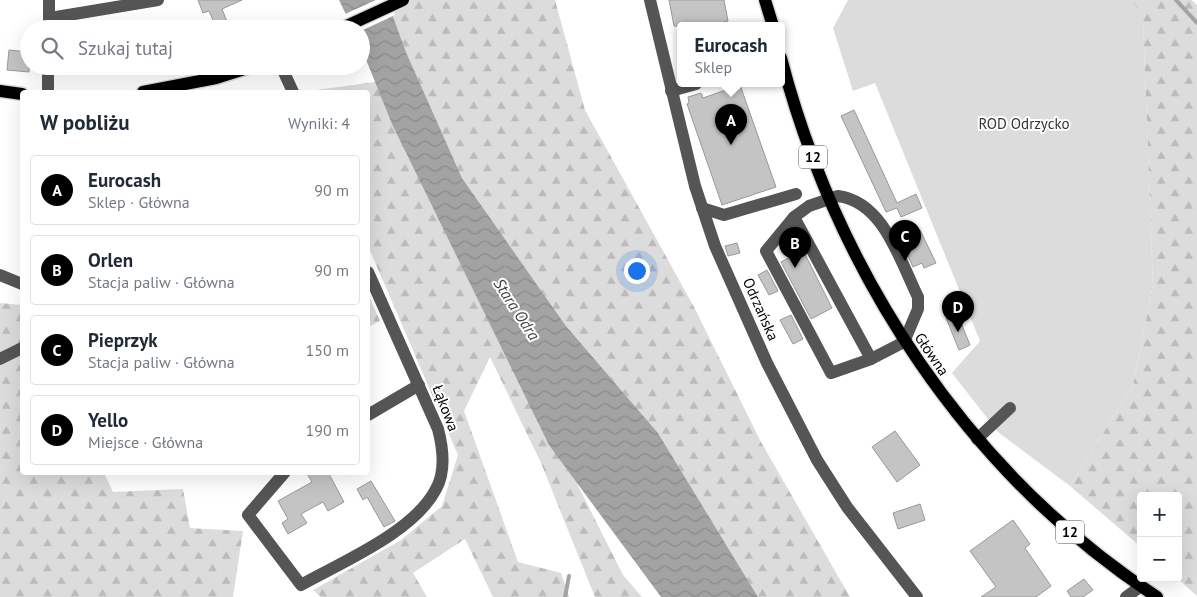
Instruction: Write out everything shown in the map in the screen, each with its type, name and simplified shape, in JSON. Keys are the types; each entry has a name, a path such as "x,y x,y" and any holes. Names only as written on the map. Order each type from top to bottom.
{"main road":[{"path":"360,20 403,0"},
{"path":"765,0 772,22"},
{"name":"Główna","path":"785,73 810,150 829,198 869,281 904,342 930,379 977,439 1047,511 1074,535 1158,597"},
{"path":"153,90 226,75"},
{"path":"0,91 20,94"}],"street":[{"path":"49,0 49,20"},
{"path":"63,20 158,0"},
{"name":"Odrzańska","path":"650,0 671,91 702,208 715,246 767,363 808,442 847,507 917,597"},
{"path":"48,75 48,90"},
{"path":"285,75 292,90"},
{"path":"671,91 685,87"},
{"path":"702,208 724,215 796,194"},
{"path":"838,196 850,197 881,221 918,298 918,309 904,342 871,359 831,373 766,251 794,217 809,206 829,198 838,196"},
{"path":"794,217 871,359"},
{"path":"0,275 20,283"},
{"name":"Łąkowa","path":"281,475 248,515 301,585 394,531 422,508 437,488 442,466 441,441 419,385 370,276"},
{"path":"0,359 20,349"},
{"path":"370,414 419,385"},
{"path":"977,439 1010,408"},
{"path":"1126,597 1141,586"}],"green space":[{"path":"387,0 555,0 585,110 694,307 761,442 850,597 758,597 658,433 566,326 462,178 406,52"},
{"name":"ROD Odrzycko","path":"848,0 1133,0 1143,20 1153,285 1133,386 1070,486 998,432 952,373 980,341 875,83 853,91 833,28"},
{"path":"1133,0 1192,0 1197,5 1197,596 1181,582 1182,492 1137,492 1137,544 1070,486 1133,386 1153,285 1143,21"},
{"path":"382,81 553,436 623,575 642,597 595,597 541,463 490,357 464,411 518,562 561,573 569,597 493,597 465,539 413,573 427,597 321,597 313,590 401,540 442,506 458,455 370,251 370,90 317,90"},
{"path":"370,298 380,321 370,326"},
{"path":"0,303 20,305 20,475 105,475 113,492 183,489 190,528 243,531 233,597 0,597"}],"water":[{"name":"Stara Odra","path":"339,0 387,0 406,52 462,178 566,326 658,433 758,597 661,597 549,445 392,124 370,69 370,20 349,20"}],"pier":[{"path":"376,0 390,0 395,15 370,27 370,20 346,20 343,15"}],"building":[{"path":"198,0 242,0 222,9 226,20 213,20 209,11 203,13"},
{"path":"669,0 724,0 728,21 677,22 677,26 674,26"},
{"path":"9,50 20,51 20,71 7,70"},
{"path":"734,87 741,87 776,187 722,205 687,104 689,103 688,97 701,93 703,98"},
{"path":"854,110 897,203 916,194 922,208 901,217 897,208 886,212 841,116"},
{"path":"920,230 936,263 924,268 922,263 913,267 906,252 915,248 909,234"},
{"path":"737,243 740,253 728,256 725,246"},
{"path":"803,250 832,308 811,319 781,262"},
{"path":"767,270 778,291 769,295 758,275"},
{"path":"957,313 970,345 959,350 946,318"},
{"path":"791,315 803,339 793,344 780,320"},
{"path":"895,431 920,465 897,482 872,447"},
{"path":"308,475 330,475 344,502 328,511 323,502 301,514 307,523 288,534 282,523 288,519 278,501 312,482"},
{"path":"371,481 395,521 384,527 367,497 363,500 357,489"},
{"path":"920,504 925,520 898,529 893,513"},
{"path":"1013,520 1030,544 1025,548 1051,586 1036,597 981,597 996,587 970,551"},
{"path":"1084,579 1093,590 1083,597 1071,597 1067,591"}],"waterway":[{"path":"1176,0 1197,23"},
{"path":"565,597 569,576"}],"place":[{"name":"Eurocash","path":"731,145"},
{"name":"Pieprzyk","path":"905,261"},
{"name":"Orlen","path":"795,268"},
{"name":"Yello","path":"958,332"}]}
